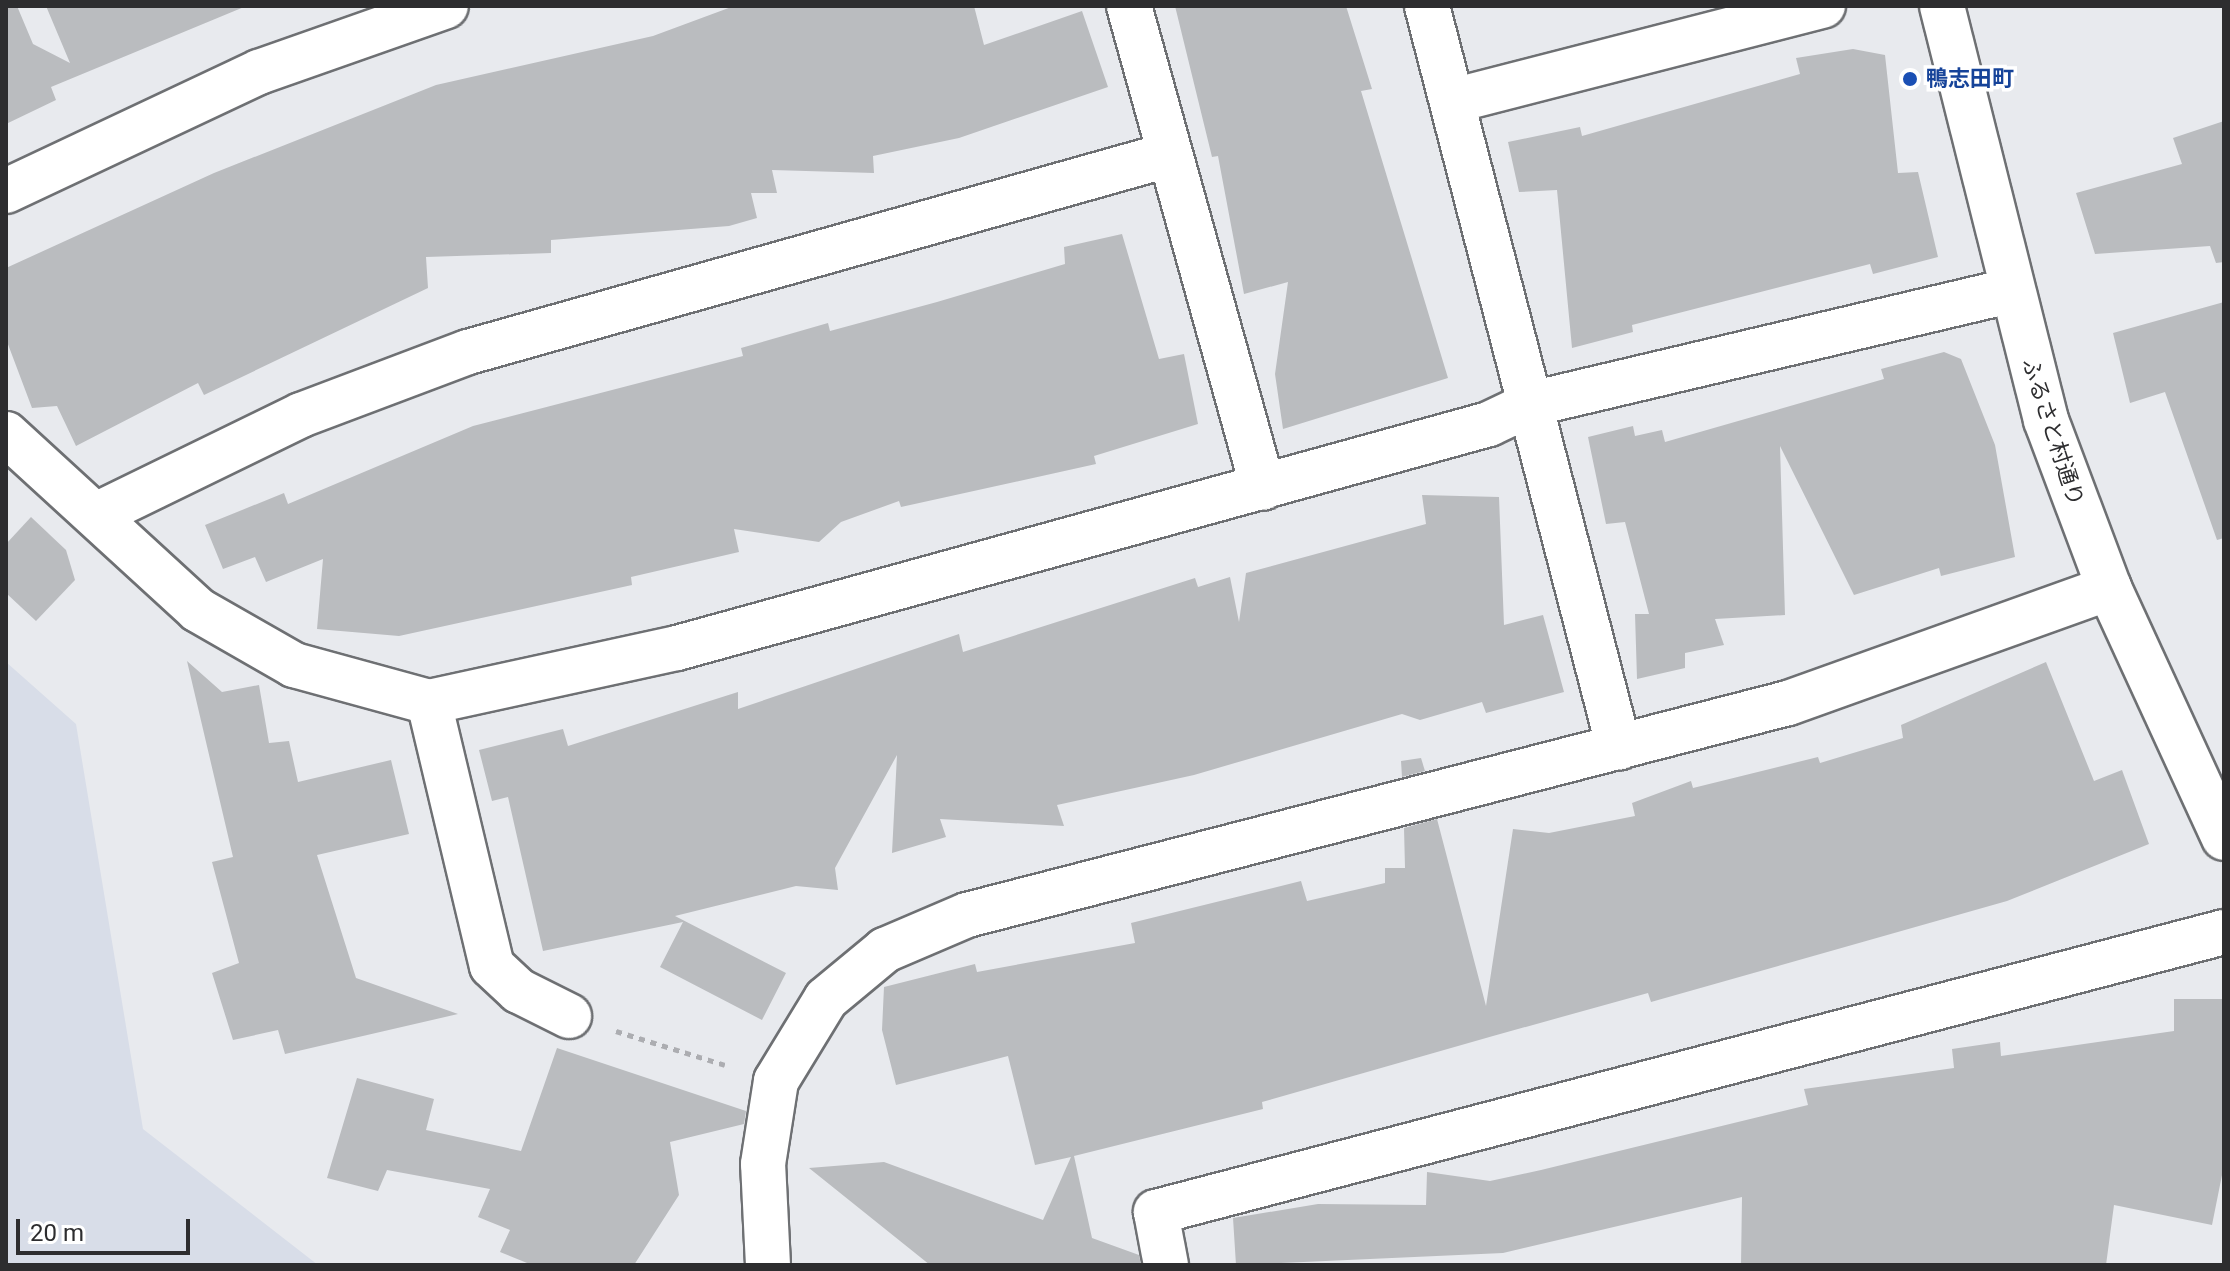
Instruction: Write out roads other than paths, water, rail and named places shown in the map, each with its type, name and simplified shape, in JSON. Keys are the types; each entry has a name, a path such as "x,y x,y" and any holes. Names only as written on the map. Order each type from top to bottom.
{"street":[{"path":"6,191 259,72 446,6"},
{"path":"1129,6 1263,488"},
{"path":"1427,6 1619,748"},
{"path":"1452,101 1823,6"},
{"name":"ふるさと村通り","path":"1942,6 2010,291 2050,434 2109,588 2224,838"},
{"path":"98,514 301,415 468,352 1168,155"},
{"path":"6,434 98,514 198,610 294,665 429,702 677,648 1489,424 1531,404 2010,291"},
{"path":"768,1265 763,1164 776,1081 826,999 885,950 967,915 1788,703 2109,588"},
{"path":"429,702 492,966 519,991 569,1016"},
{"path":"1166,1265 1156,1212 2224,932"}],"place":[{"name":"鴨志田町","path":"1910,79"}]}
